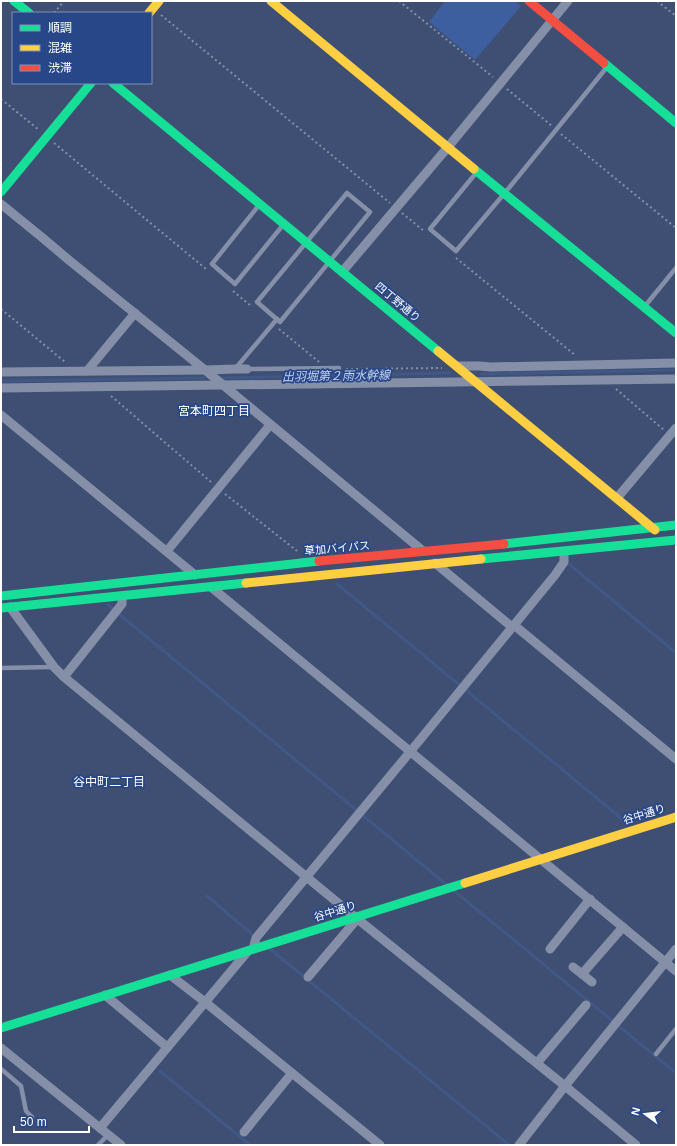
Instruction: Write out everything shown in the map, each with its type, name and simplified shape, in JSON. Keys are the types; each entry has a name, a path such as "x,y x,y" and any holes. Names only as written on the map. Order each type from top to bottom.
{"main road":[{"path":"14,1 28,12"},
{"path":"153,12 159,1"},
{"path":"271,1 504,194 676,333"},
{"path":"529,1 676,123"},
{"path":"1,192 49,139 90,84"},
{"name":"四丁野通り","path":"114,84 652,528 672,540 676,548"},
{"name":"草加バイパス","path":"1,596 194,574 676,525"},
{"path":"6,607 672,540"},
{"name":"谷中通り","path":"1,1028 676,817"}],"street":[{"path":"342,272 448,147 568,1"},
{"path":"1,204 205,370 423,551"},
{"path":"87,371 135,313"},
{"path":"457,366 491,367 676,363"},
{"path":"1,372 247,369"},
{"path":"1,388 676,379"},
{"path":"1,415 676,971"},
{"path":"167,551 270,425"},
{"path":"617,498 673,432"},
{"path":"100,1128 205,1002 251,950 256,938 513,626 564,562 564,552"},
{"path":"435,563 676,759"},
{"path":"64,677 122,604 122,596"},
{"path":"6,607 54,667 64,677 356,918 537,1063 636,1145"},
{"path":"550,949 590,899"},
{"path":"308,977 356,918"},
{"path":"582,974 623,927"},
{"path":"519,1145 676,950"},
{"path":"573,967 592,982"},
{"path":"170,975 380,1145"},
{"path":"105,995 168,1047"},
{"path":"537,1063 586,1005"},
{"path":"1,1048 121,1145"},
{"path":"244,1132 292,1073"}],"lane":[{"path":"478,172 430,229 456,251 607,67"},
{"path":"347,193 370,212 280,322 258,302 306,242 347,193"},
{"path":"260,204 212,264 235,284 284,223"},
{"path":"644,307 676,268"},
{"path":"235,369 277,319"},
{"path":"247,369 339,368"},
{"path":"1,668 54,667"},
{"path":"656,1054 676,1030"},
{"path":"1,1069 21,1086 26,1111 32,1117"},
{"path":"98,1145 108,1134"}],"path":[{"path":"55,12 64,1"},
{"path":"399,1 676,228"},
{"path":"657,1 676,16"},
{"path":"153,12 428,234"},
{"path":"1,99 211,273"},
{"path":"451,253 587,365"},
{"path":"228,287 251,306"},
{"path":"1,309 77,372"},
{"path":"273,324 326,368"},
{"path":"339,368 443,368"},
{"path":"605,380 673,432"},
{"path":"100,386 218,488 298,551"}],"shaded area":[{"path":"445,1 515,1 521,6 475,60 429,22"}],"waterway":[{"name":"出羽堀第２雨水幹線","path":"482,374 676,370"},
{"name":"出羽堀第２雨水幹線","path":"222,378 450,373"},
{"name":"出羽堀第２雨水幹線","path":"1,381 204,378"},
{"path":"569,564 676,653"},
{"path":"337,584 627,823"},
{"path":"108,605 447,885"},
{"path":"453,890 676,1073"},
{"path":"207,896 255,937"},
{"path":"269,948 509,1145"},
{"path":"160,1071 250,1145"}],"traffic: fast":[{"path":"14,1 28,12"},
{"path":"604,63 676,123"},
{"path":"1,192 90,84"},
{"path":"114,84 438,351"},
{"path":"474,169 676,333"},
{"path":"504,544 676,525"},
{"path":"481,559 676,540"},
{"path":"1,596 319,561"},
{"path":"1,608 246,583"},
{"path":"1,1028 465,883"}],"traffic: slow":[{"path":"150,12 159,1"},
{"path":"271,1 474,169"},
{"path":"438,351 655,530"},
{"path":"246,583 481,559"},
{"path":"465,883 676,817"}],"traffic: jam":[{"path":"529,1 604,63"},
{"path":"319,561 504,544"}],"district":[{"name":"宮本町四丁目","path":"214,411"},
{"name":"谷中町二丁目","path":"109,782"}]}
